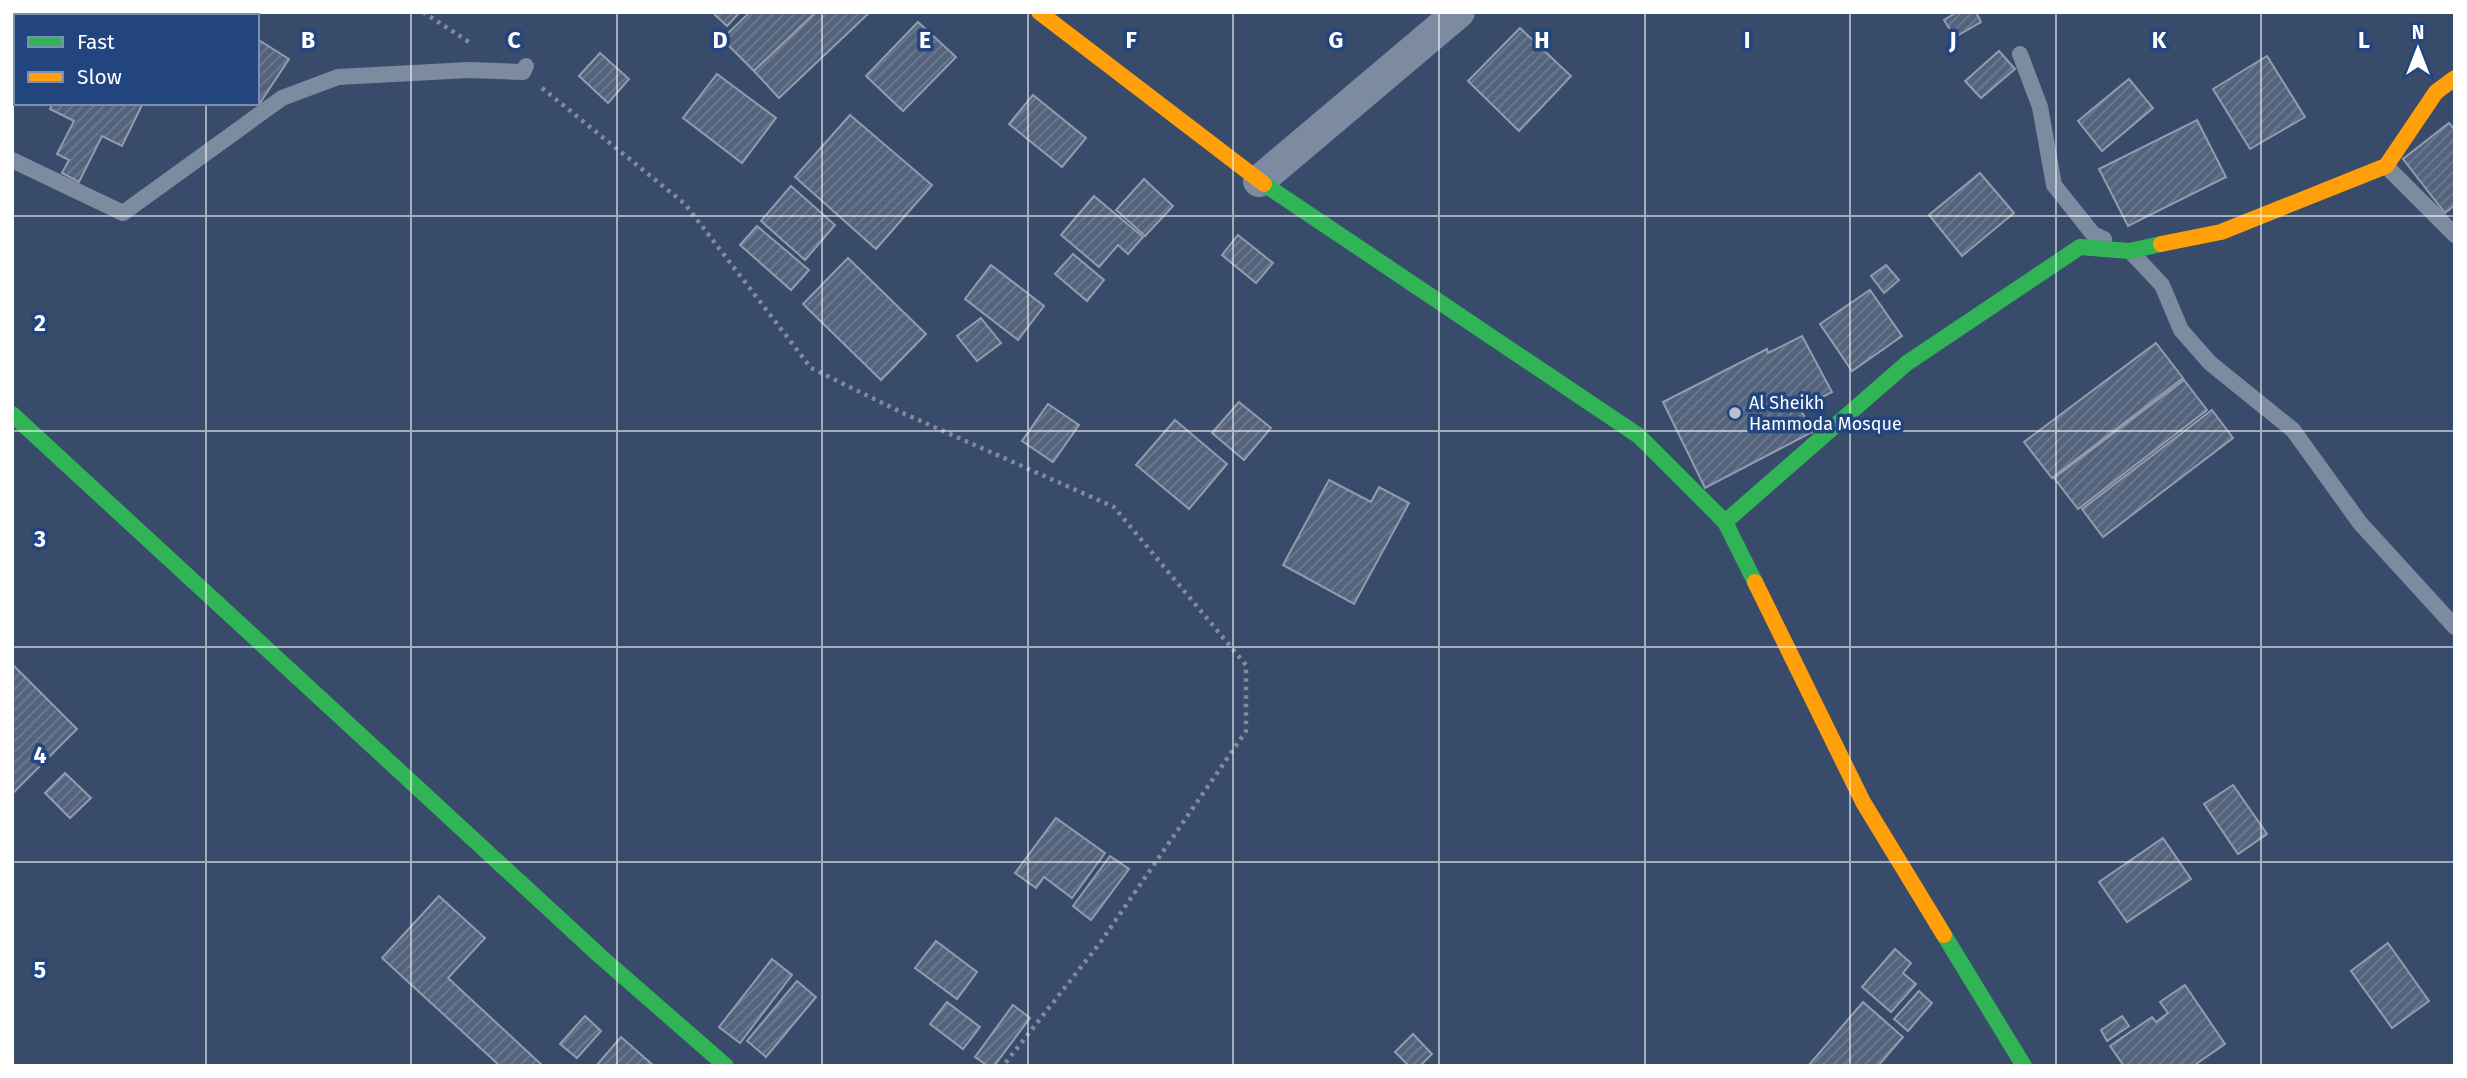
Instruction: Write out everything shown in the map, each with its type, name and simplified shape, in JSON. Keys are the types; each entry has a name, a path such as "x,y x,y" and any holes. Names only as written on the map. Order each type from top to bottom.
{"street":[{"path":"1039,12 1259,181 1639,436 1725,522 1863,802 2024,1066"},
{"path":"1259,181 1459,12"},
{"path":"1725,522 1907,363 2080,247 2129,251 2221,232 2386,166 2436,92 2455,78"},
{"path":"12,414 600,956 726,1066"}],"lane":[{"path":"2020,54 2040,107 2054,185 2093,234 2129,251 2162,285 2181,330 2210,363 2292,430 2360,523 2455,626"},
{"path":"12,159 123,214 282,98 338,77 525,69"},
{"path":"2386,166 2455,235"}],"path":[{"path":"423,12 475,45"},
{"path":"525,69 685,204 811,368 905,414 1114,507 1246,666 1246,731 1100,943 1003,1066"}],"building":[{"path":"712,12 740,12 727,26"},
{"path":"750,12 816,12 754,71 722,39"},
{"path":"816,12 870,12 779,98 754,71"},
{"path":"1957,12 1976,12 1981,22 1955,37 1944,20"},
{"path":"918,22 956,57 903,111 866,76"},
{"path":"1520,28 1571,76 1519,131 1468,81"},
{"path":"12,37 14,78 12,81"},
{"path":"259,40 289,59 259,102"},
{"path":"1999,51 2015,69 1981,98 1965,81"},
{"path":"600,53 629,79 608,103 579,76"},
{"path":"2267,56 2305,117 2250,149 2213,89"},
{"path":"717,74 776,118 742,163 683,118"},
{"path":"2129,79 2153,108 2102,151 2078,121"},
{"path":"1033,95 1086,138 1062,167 1009,124"},
{"path":"52,105 142,105 122,146 102,136 79,182 62,173 69,160 57,154 74,121 50,109"},
{"path":"850,115 932,185 876,249 795,177"},
{"path":"2197,120 2226,177 2128,226 2099,169"},
{"path":"2449,123 2455,130 2455,205 2445,213 2403,159"},
{"path":"1980,173 2014,213 1962,256 1929,215"},
{"path":"1144,179 1173,206 1145,236 1116,210"},
{"path":"791,186 835,225 805,260 761,221"},
{"path":"1094,196 1143,237 1128,254 1118,245 1099,267 1061,235"},
{"path":"757,226 809,270 791,290 740,245"},
{"path":"1238,235 1273,263 1256,283 1222,255"},
{"path":"1073,254 1104,280 1087,301 1055,274"},
{"path":"848,258 926,334 881,380 803,304"},
{"path":"991,265 1044,306 1018,340 965,299"},
{"path":"1886,265 1899,280 1884,293 1871,276"},
{"path":"1870,290 1902,336 1852,371 1820,324"},
{"path":"981,318 1001,343 977,361 957,336"},
{"name":"Al Sheikh Hammoda Mosque","path":"1802,336 1832,392 1800,408 1812,432 1705,488 1663,402 1767,349 1768,353"},
{"path":"2156,343 2183,378 2052,478 2024,442"},
{"path":"2184,380 2207,410 2078,509 2054,478"},
{"path":"1239,402 1271,428 1244,460 1212,433"},
{"path":"1048,404 1079,425 1053,462 1022,441"},
{"path":"2212,410 2233,438 2103,537 2082,509"},
{"path":"1175,420 1227,464 1189,509 1136,465"},
{"path":"1329,480 1371,502 1379,487 1409,503 1354,604 1283,565"},
{"path":"12,664 77,729 12,794"},
{"path":"65,773 91,798 70,818 45,793"},
{"path":"2233,785 2267,834 2238,854 2204,804"},
{"path":"1056,818 1105,853 1072,898 1044,877 1036,888 1015,873"},
{"path":"2163,838 2191,879 2127,922 2099,882"},
{"path":"1110,856 1129,869 1091,920 1073,906"},
{"path":"439,896 485,938 448,978 543,1066 500,1066 382,958"},
{"path":"936,941 977,972 957,999 915,968"},
{"path":"2388,943 2429,1001 2392,1028 2351,971"},
{"path":"1895,949 1911,963 1903,973 1916,984 1891,1012 1862,987"},
{"path":"772,959 792,975 740,1043 719,1027"},
{"path":"797,981 816,997 766,1057 747,1041"},
{"path":"2185,985 2225,1044 2193,1066 2124,1066 2110,1046 2152,1017 2156,1022 2168,1013 2160,1002"},
{"path":"1919,991 1932,1003 1908,1031 1894,1019"},
{"path":"947,1002 980,1027 963,1049 930,1024"},
{"path":"1863,1002 1903,1037 1878,1066 1808,1066"},
{"path":"1013,1005 1030,1018 994,1066 988,1066 975,1057"},
{"path":"585,1016 601,1031 577,1058 560,1044"},
{"path":"2122,1016 2129,1026 2107,1041 2101,1030"},
{"path":"1413,1034 1432,1054 1420,1066 1409,1066 1395,1052"},
{"path":"621,1037 654,1066 596,1066"}],"traffic: fast":[{"path":"1264,184 1639,436 1725,522 1755,582"},
{"path":"1725,522 1907,363 2080,247 2129,251 2161,244"},
{"path":"12,414 600,956 726,1066"},
{"path":"1944,935 2024,1066"}],"traffic: slow":[{"path":"1039,12 1264,184"},
{"path":"2161,244 2221,232 2386,166 2436,92 2455,78"},
{"path":"1755,582 1863,802 1944,935"}],"place":[{"name":"Al Sheikh Hammoda Mosque","path":"1735,413"}]}
